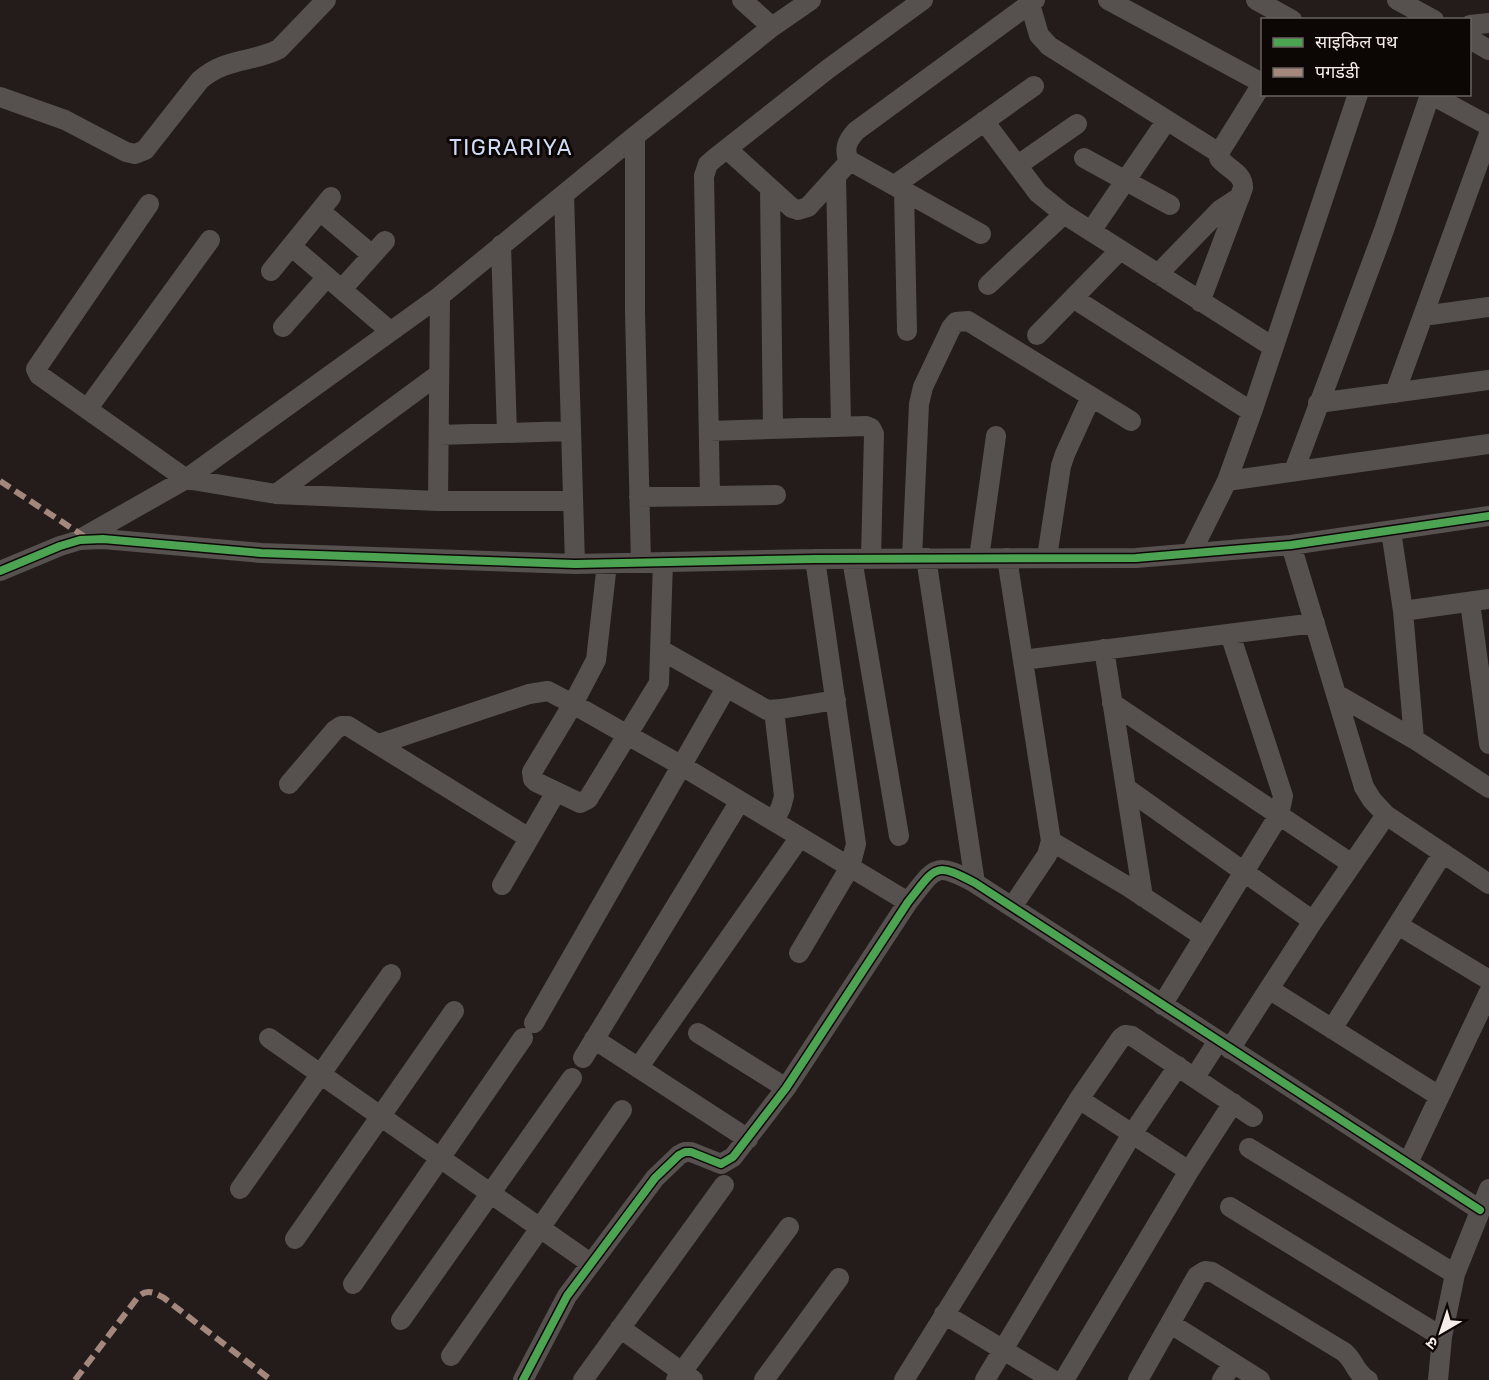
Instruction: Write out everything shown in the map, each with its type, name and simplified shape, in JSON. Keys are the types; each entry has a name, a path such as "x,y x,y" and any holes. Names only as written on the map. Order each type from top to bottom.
{"street":[{"path":"0,97 53,115 126,152 140,153 145,150 200,80 211,71 231,63 269,54 279,49 326,0"},
{"path":"742,0 772,27"},
{"path":"0,570 80,540 186,479 440,296 635,136 772,27 811,0"},
{"path":"710,496 704,176 708,164 828,69 923,0"},
{"path":"1108,0 1261,83"},
{"path":"1397,0 1430,18"},
{"path":"1260,1 1289,18"},
{"path":"841,426 842,170 846,146 856,131 1032,2 1043,41 1220,153"},
{"path":"1471,25 1489,22"},
{"path":"1471,40 1489,50"},
{"path":"900,188 984,121 1034,86"},
{"path":"1200,302 1244,182 1222,162 1219,158 1220,153 1261,87"},
{"path":"1191,553 1227,481 1357,96"},
{"path":"1294,471 1384,230 1430,96"},
{"path":"1432,96 1489,126"},
{"path":"1091,231 1167,120"},
{"path":"984,121 1038,193 1064,214 1274,347"},
{"path":"1017,165 1077,124"},
{"path":"1395,393 1489,134"},
{"path":"635,136 634,312 641,563"},
{"path":"727,149 792,208 804,209 842,170 856,163 981,234"},
{"path":"1084,158 1170,205"},
{"path":"770,188 773,429"},
{"path":"900,188 906,331"},
{"path":"564,194 575,564"},
{"path":"1158,274 1220,210 1240,197"},
{"path":"149,204 37,366 37,372 186,479 276,495 438,501 573,501"},
{"path":"271,271 326,204 379,248 283,327"},
{"path":"988,285 1064,214"},
{"path":"88,408 210,240"},
{"path":"501,245 507,433"},
{"path":"291,246 390,331"},
{"path":"1037,335 1120,250"},
{"path":"438,501 440,296"},
{"path":"1073,298 1251,412"},
{"path":"1423,316 1489,307"},
{"path":"975,883 919,558 919,404 923,387 951,328 956,322 962,320 968,321 1131,421"},
{"path":"276,495 439,374"},
{"path":"1318,403 1489,380"},
{"path":"1047,557 1059,477 1065,454 1091,397"},
{"path":"709,432 841,426 866,426 873,430 862,559 899,836"},
{"path":"439,435 571,431"},
{"path":"979,558 996,436"},
{"path":"1227,481 1489,444"},
{"path":"639,497 777,495"},
{"path":"80,540 103,539 261,554 575,564 815,559 1136,558 1291,544 1489,516"},
{"path":"1391,531 1403,611 1414,740"},
{"path":"1291,544 1364,787 1386,815 1489,884"},
{"path":"1007,558 1051,841 1047,855 1012,908"},
{"path":"799,953 850,867 856,844 815,559"},
{"path":"607,564 596,660 573,704 532,772 532,779 580,803 588,800 659,683 663,562"},
{"path":"1403,611 1479,601 1489,744"},
{"path":"1023,660 1315,623"},
{"path":"1162,1005 1279,815 1283,796 1230,634"},
{"path":"1104,649 1143,897"},
{"path":"661,650 759,707 774,710 836,700"},
{"path":"353,1284 528,1031 726,688"},
{"path":"379,744 540,691 548,691 629,734 908,902"},
{"path":"1336,694 1489,788"},
{"path":"1112,703 1352,864"},
{"path":"774,710 784,796 774,821"},
{"path":"289,784 335,730 341,726 353,728 529,838"},
{"path":"1126,788 1313,921"},
{"path":"502,885 556,792"},
{"path":"583,1058 740,801"},
{"path":"1195,1077 1269,989 1386,815"},
{"path":"638,1068 800,837"},
{"path":"1051,841 1204,937"},
{"path":"1332,1029 1443,853"},
{"path":"522,1380 567,1296 655,1179 679,1155 691,1152 721,1164 733,1157 786,1088 908,902 932,874 942,869 950,870 975,883 1480,1210"},
{"path":"1398,925 1489,980"},
{"path":"240,1189 391,974"},
{"path":"1269,989 1439,1096"},
{"path":"1408,1163 1489,992"},
{"path":"295,1239 454,1011"},
{"path":"698,1033 786,1088"},
{"path":"904,1380 1079,1099 1125,1035 1132,1036 1253,1116"},
{"path":"269,1038 590,1263"},
{"path":"594,1039 748,1139"},
{"path":"985,1380 1132,1134 1178,1066"},
{"path":"401,1320 572,1078"},
{"path":"1079,1099 1189,1171"},
{"path":"1064,1380 1189,1171 1233,1103"},
{"path":"451,1356 622,1110"},
{"path":"1249,1148 1455,1274"},
{"path":"583,1380 724,1185"},
{"path":"1438,1380 1442,1337 1455,1274 1489,1190"},
{"path":"1230,1207 1442,1337"},
{"path":"620,1328 684,1377 789,1227"},
{"path":"1138,1380 1197,1276 1205,1271 1212,1272 1344,1352 1351,1358 1359,1374 1368,1380"},
{"path":"764,1380 839,1278"},
{"path":"944,1314 1053,1380"},
{"path":"1171,1324 1260,1380"},
{"path":"1222,1380 1233,1363"}],"marked path":[{"path":"0,481 85,537"},
{"path":"75,1380 138,1297 148,1292 164,1298 271,1380"}],"cycle path":[{"path":"0,571 60,546 80,540 103,539 261,553 575,564 815,559 1136,558 1291,545 1489,516"},
{"path":"523,1380 567,1296 655,1178 685,1152 691,1152 721,1164 733,1157 786,1088 908,902 925,881 937,871 951,872 975,883 1480,1210"}],"district":[{"name":"TIGRARIYA","path":"511,147"}]}
